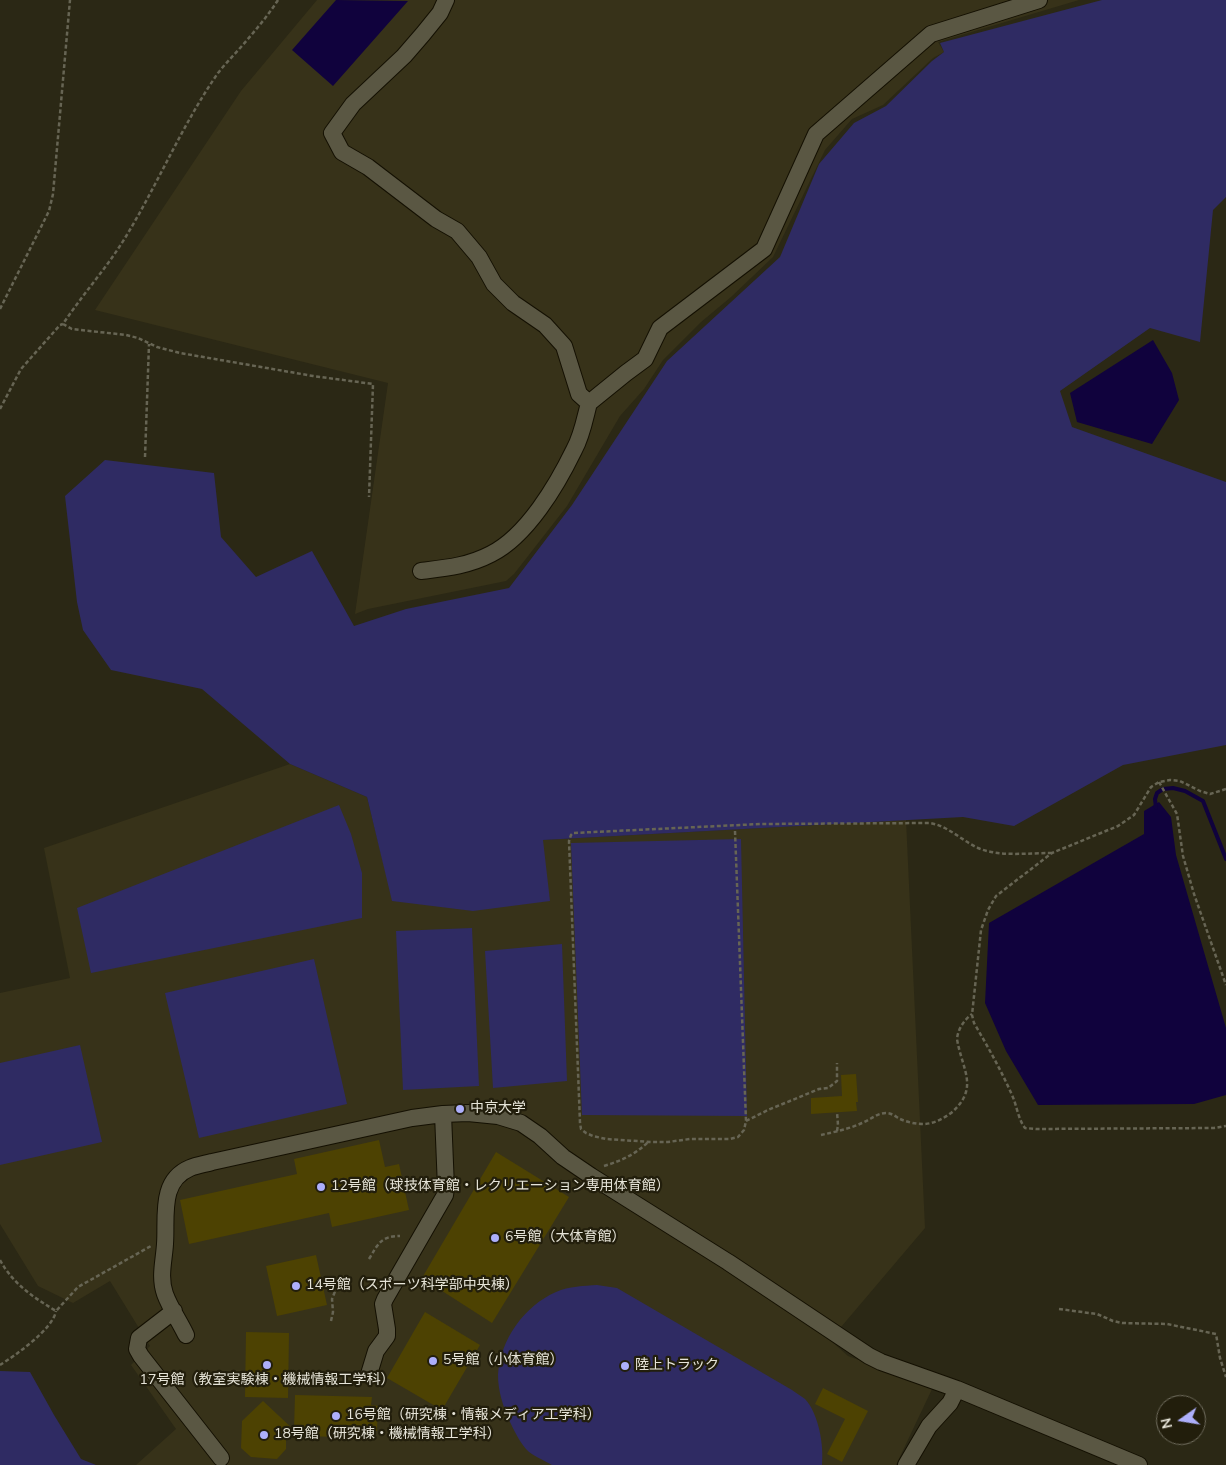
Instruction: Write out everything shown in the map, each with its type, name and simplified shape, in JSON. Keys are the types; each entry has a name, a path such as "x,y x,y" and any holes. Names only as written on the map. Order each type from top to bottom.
{"street":[{"path":"446,0 440,13 417,42 353,104 332,133 342,152 368,167 436,219 456,231 479,257 494,284 513,303 545,325 564,346 579,394 589,402"},
{"path":"421,570 456,567 491,554 512,541 536,513 575,449 589,402 645,360 660,328 764,249 816,134 931,34 1039,0"},
{"path":"186,1335 165,1294 161,1275 165,1243 166,1203 169,1188 189,1168 402,1120 443,1114 468,1113 498,1116 521,1123 540,1136 563,1157 591,1176 827,1326 857,1349 881,1362 957,1389 1139,1465"},
{"path":"369,1374 376,1351 387,1336 384,1299 445,1195 443,1114"},
{"path":"174,1311 140,1338 137,1348 141,1356 221,1458"},
{"path":"906,1465 929,1426 950,1403 957,1389"}],"path":[{"path":"0,309 49,210 53,194 70,0"},
{"path":"0,410 21,369 62,324 102,272 124,239 146,202 188,122 219,72 265,20 278,0"},
{"path":"62,324 72,329 126,335 138,338 157,347 224,362 372,384 369,496"},
{"path":"145,457 149,343"},
{"path":"1226,789 1210,794 1180,782 1170,780 1159,782 1151,786 1144,801 1134,815 1118,826 1052,853 996,896 988,910 981,930 972,1014 974,1023 999,1065 1025,1128 1214,1128 1226,1126"},
{"path":"1159,782 1177,814 1183,856 1226,985"},
{"path":"735,831 746,1121 744,1130 738,1137 730,1139 690,1139 668,1142 606,1139 586,1133 580,1123 569,841 573,833 760,824 930,823 940,825 979,848 996,853 1052,853"},
{"path":"821,1135 861,1123 884,1113 891,1114 902,1120 924,1124 941,1119 954,1110 966,1094 968,1087 958,1050 957,1034 961,1026 972,1014"},
{"path":"746,1121 819,1089 828,1088 837,1081 837,1063"},
{"path":"837,1112 837,1131"},
{"path":"591,1176 600,1168 632,1155 648,1142"},
{"path":"369,1259 380,1241 400,1236"},
{"path":"0,1365 38,1336 51,1322 56,1311 78,1287 151,1246 165,1243"},
{"path":"0,1260 14,1282 56,1311"},
{"path":"336,1280 344,1277"},
{"path":"331,1322 333,1312 332,1299 336,1289"},
{"path":"1059,1309 1097,1314 1122,1323 1166,1324 1216,1334 1220,1358 1226,1377"}],"shaded area":[{"path":"317,0 1079,0 938,42 944,52 933,58 883,105 852,119 825,150 773,257 731,297 701,322 663,360 644,389 620,416 567,506 514,574 506,581 368,609 355,614 388,383 95,310 241,91"},
{"path":"336,0 408,1 333,86 292,50"},
{"path":"1102,0 1226,0 1226,197 1213,210 1200,342 1150,328 1060,391 1072,427 1226,482 1226,745 1123,765 1014,826 963,817 543,840 550,901 473,911 392,901 367,797 290,764 202,689 111,670 83,630 77,602 65,496 105,460 214,473 221,537 256,577 312,551 354,626 406,609 509,588 572,505 667,361 780,257 819,164 854,123 886,106 932,61 944,52 940,43"},
{"path":"1153,340 1172,373 1179,400 1152,444 1077,422 1070,393"},
{"name":"中京大学","path":"290,764 367,797 393,901 542,840 906,820 925,1228 830,1340 848,1356 933,1387 896,1465 136,1465 176,1429 131,1365 150,1346 110,1281 73,1303 38,1286 0,1224 0,993 70,978 44,848"},
{"path":"1159,802 1171,817 1176,855 1226,1028 1226,1095 1194,1104 1038,1105 1006,1051 985,1003 989,923 1144,834 1144,811"},
{"path":"339,805 351,834 362,873 362,918 91,973 77,908"},
{"path":"741,839 747,1116 582,1115 571,843"},
{"path":"472,928 479,1086 403,1090 396,931"},
{"path":"562,944 567,1081 493,1088 485,951"},
{"path":"314,959 347,1104 199,1138 165,993"},
{"path":"80,1045 102,1142 0,1165 0,1063"},
{"name":"陸上トラック","path":"597,1285 617,1288 805,1399 814,1413 820,1430 822,1465 552,1465 535,1456 521,1442 507,1415 501,1398 498,1375 503,1349 524,1315 544,1298 566,1289"},
{"path":"0,1371 30,1372 81,1459 96,1465 0,1465"}],"building":[{"path":"856,1074 857,1111 811,1114 811,1098 842,1096 841,1075"},
{"name":"12号館（球技体育館・レクリエーション専用体育館）","path":"379,1140 385,1167 399,1164 409,1210 332,1227 329,1213 189,1244 180,1200 297,1174 294,1159"},
{"name":"6号館（大体育館）","path":"496,1152 569,1197 492,1323 422,1278"},
{"name":"14号館（スポーツ科学部中央棟）","path":"316,1255 327,1305 277,1316 266,1266"},
{"name":"5号館（小体育館）","path":"425,1312 480,1345 442,1410 387,1378"},
{"name":"17号館（教室実験棟・機械情報工学科）","path":"246,1332 289,1333 288,1398 245,1397"},
{"path":"823,1388 868,1411 842,1462 827,1454 845,1419 815,1404"},
{"path":"295,1395 372,1397 371,1405 378,1406 377,1431 371,1431 371,1438 305,1436 306,1425 298,1434 301,1436 296,1436 294,1439 294,1436 286,1436 286,1449 277,1459 251,1457 241,1448 242,1421 263,1401 294,1430"}],"waterway":[{"path":"1156,808 1155,799 1157,793 1163,789 1173,788 1185,791 1203,801 1226,859"}],"place":[{"name":"中京大学","path":"460,1109"},
{"name":"12号館（球技体育館・レクリエーション専用体育館）","path":"321,1187"},
{"name":"6号館（大体育館）","path":"495,1238"},
{"name":"14号館（スポーツ科学部中央棟）","path":"296,1286"},
{"name":"5号館（小体育館）","path":"433,1361"},
{"name":"17号館（教室実験棟・機械情報工学科）","path":"267,1365"},
{"name":"陸上トラック","path":"625,1366"},
{"name":"16号館（研究棟・情報メディア工学科）","path":"336,1416"},
{"name":"18号館（研究棟・機械情報工学科）","path":"264,1435"}]}
